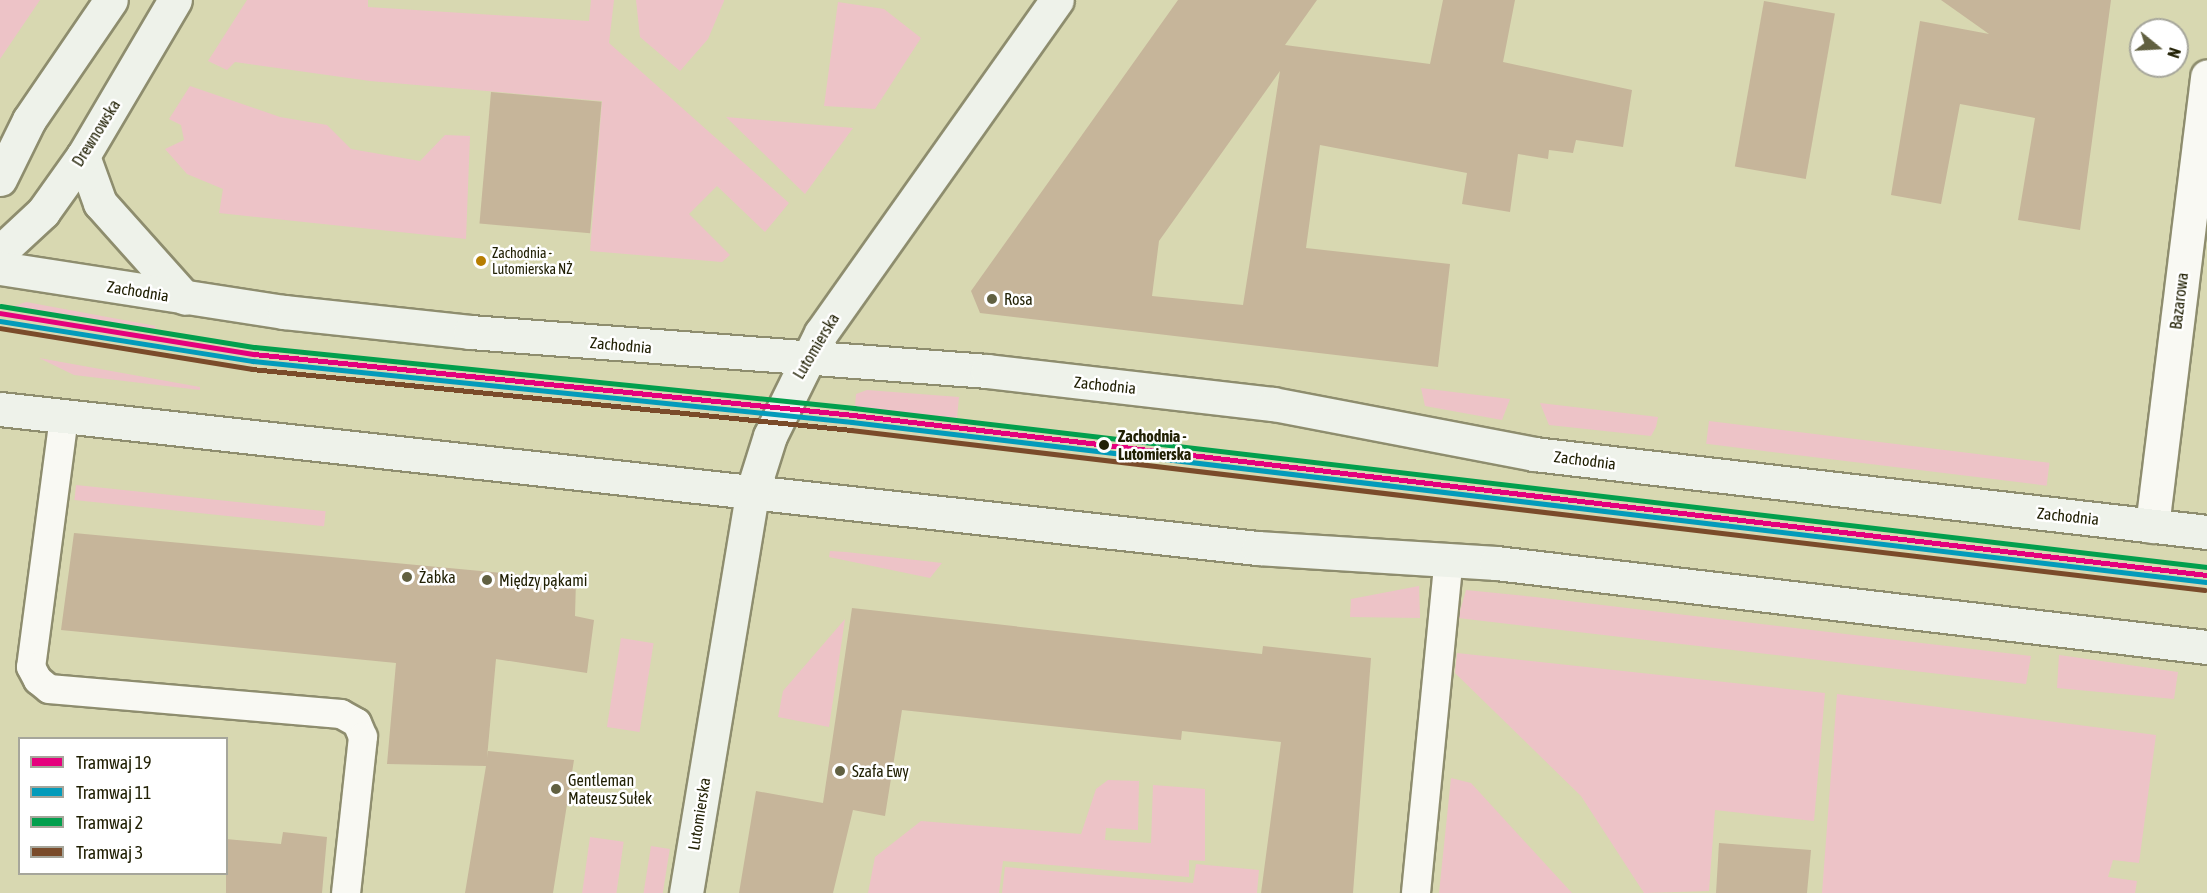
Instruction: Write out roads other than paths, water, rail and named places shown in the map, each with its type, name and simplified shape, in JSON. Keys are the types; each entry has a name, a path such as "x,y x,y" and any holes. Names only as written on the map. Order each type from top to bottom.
{"main road":[{"path":"0,180 28,120 111,0"},
{"name":"Drewnowska","path":"0,252 43,212 82,156 175,0"},
{"name":"Lutomierska","path":"686,893 752,493 806,357 1058,0"},
{"path":"82,156 100,203 185,298"},
{"name":"Zachodnia","path":"0,268 185,298 470,333 987,371 1273,404 1534,454 2207,532"},
{"path":"0,409 1258,548 1449,559 2207,647"}],"street":[{"name":"Bazarowa","path":"2152,526 2201,173 2207,76"}],"lane":[{"path":"64,417 31,667 38,680 49,689 341,714 357,723 363,737 346,893"},
{"path":"1416,893 1449,559"}],"tram line":[{"name":"2","path":"1,306 255,347 854,408 2207,567"},
{"name":"19","path":"0,313 254,354 853,415 2207,575"},
{"name":"11","path":"0,321 253,361 852,422 2206,582"},
{"name":"3","path":"0,328 252,369 851,430 2205,590"}],"place":[{"name":"Zachodnia - Lutomierska NŻ","path":"481,261"},
{"name":"Rosa","path":"992,299"},
{"name":"Zachodnia - Lutomierska","path":"1104,445"},
{"name":"Żabka","path":"407,577"},
{"name":"Między pąkami","path":"487,580"},
{"name":"Szafa Ewy","path":"840,771"},
{"name":"Gentleman Mateusz Sułek","path":"556,789"}]}
